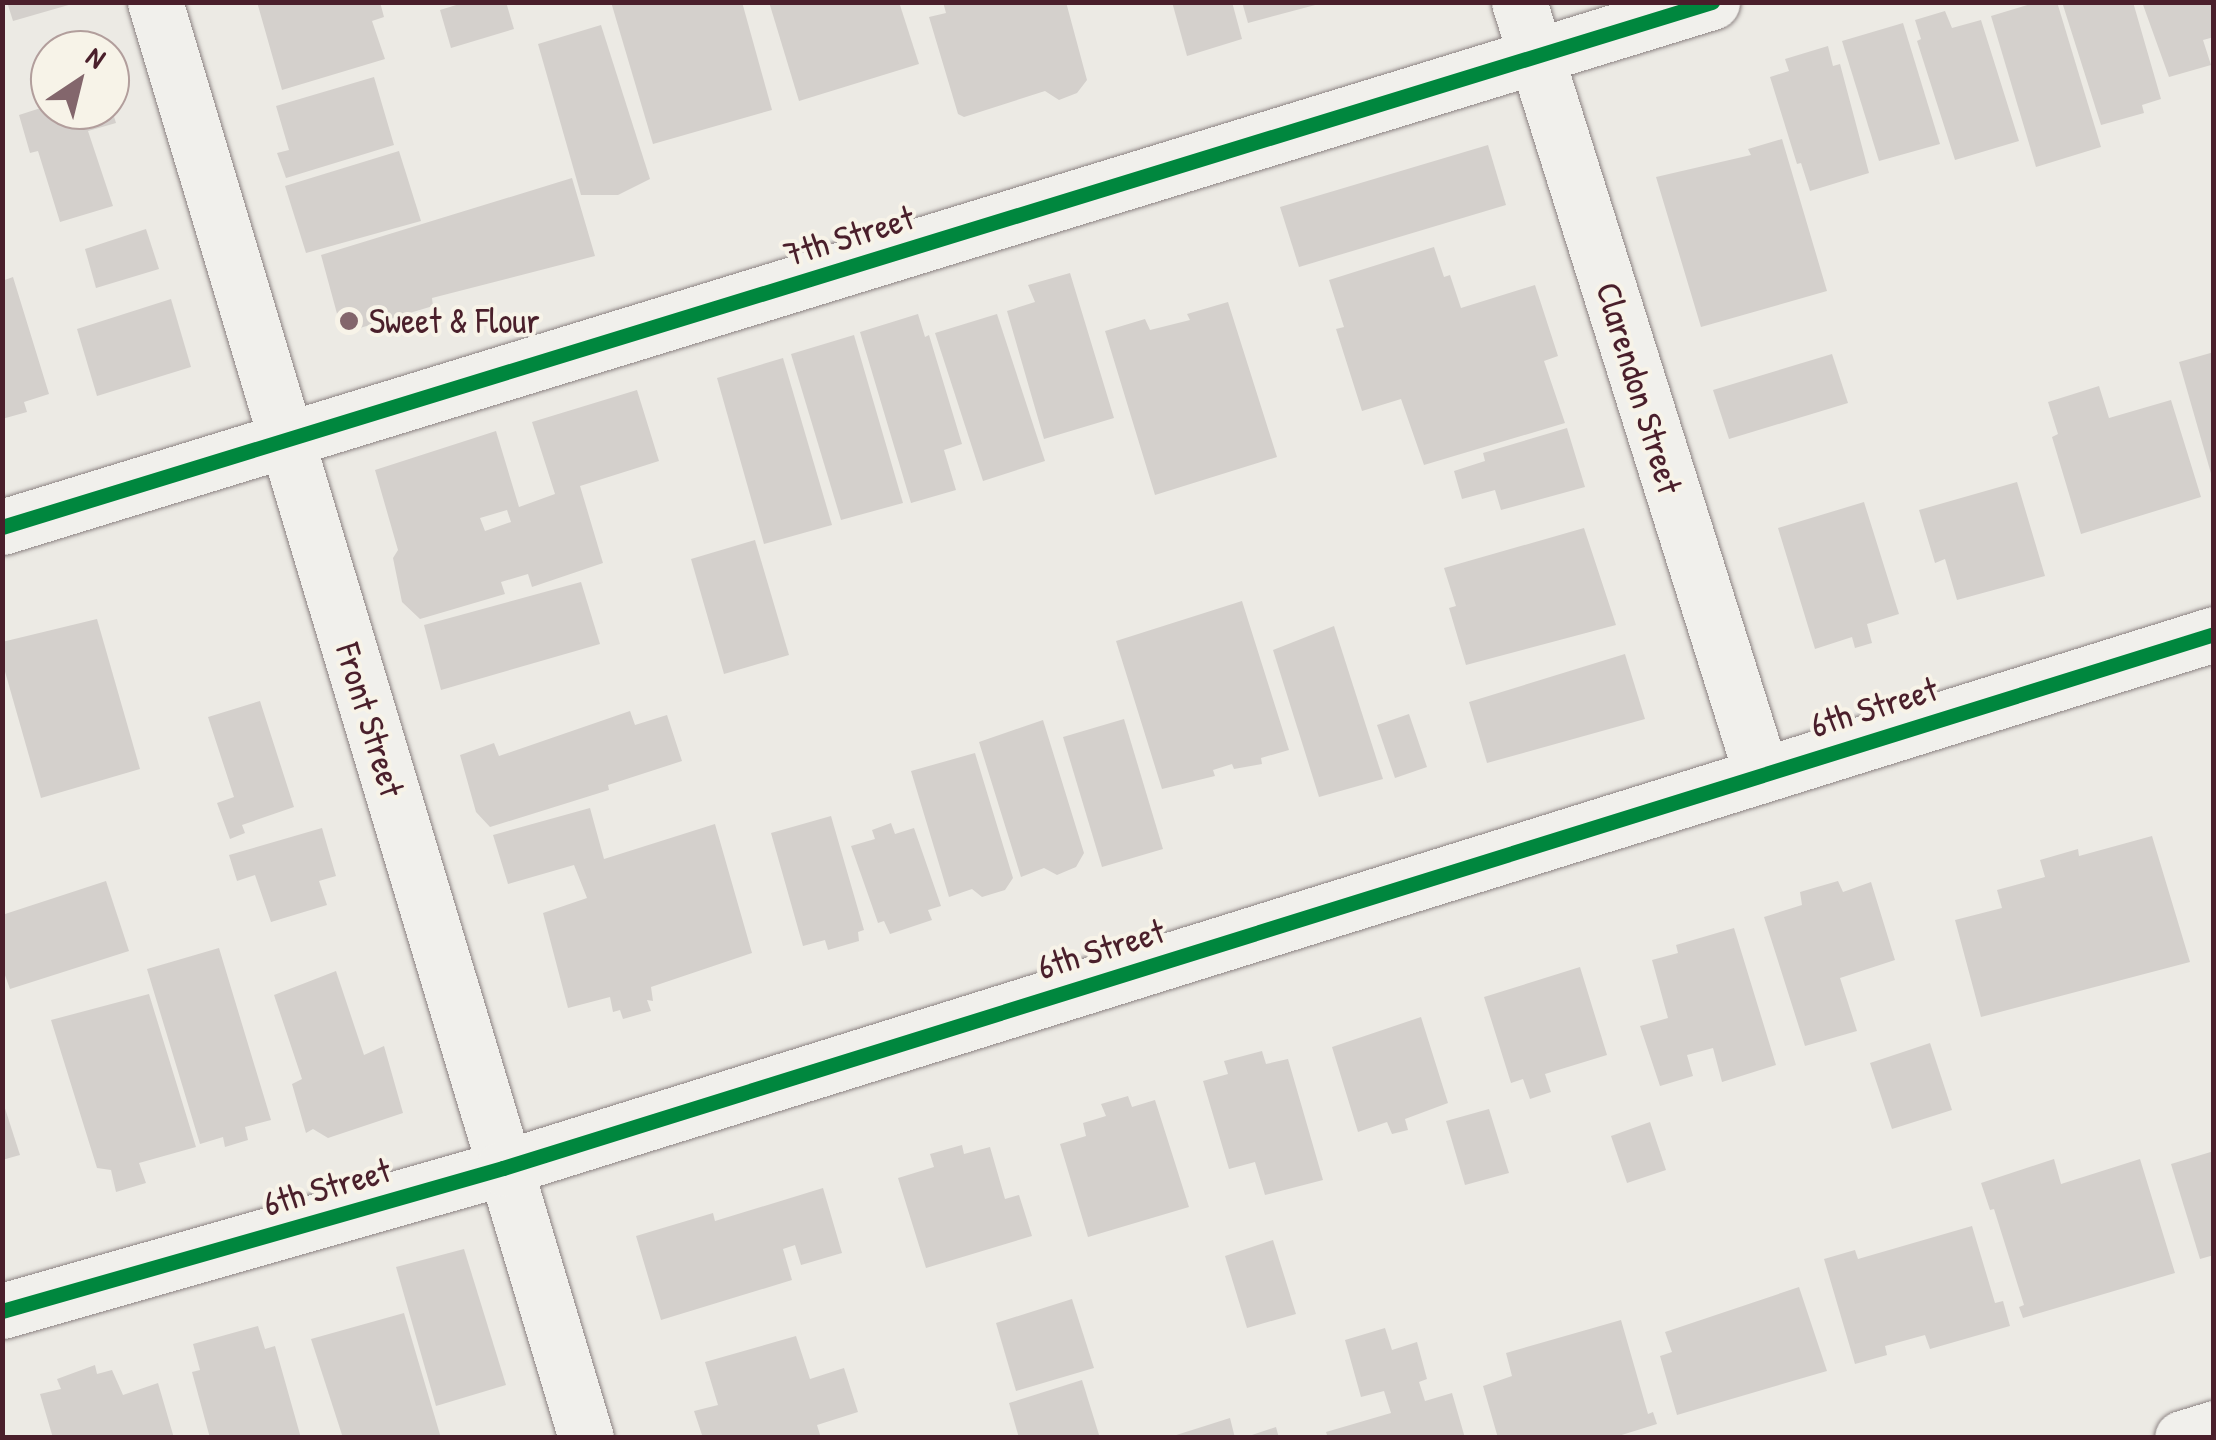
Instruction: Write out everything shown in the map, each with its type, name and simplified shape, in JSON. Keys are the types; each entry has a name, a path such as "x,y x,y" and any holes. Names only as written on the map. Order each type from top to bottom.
{"street":[{"name":"Front Street","path":"155,2 586,1438"},
{"name":"Clarendon Street","path":"1519,2 1761,773"},
{"name":"7th Street","path":"2,528 1712,2"},
{"name":"6th Street","path":"2,1311 503,1168 2214,634"},
{"path":"2182,1438 2214,1428"}],"building":[{"path":"7,2 72,2 72,4 13,21"},
{"path":"257,2 380,2 384,17 372,21 385,59 282,90"},
{"path":"466,2 506,2 514,29 451,48 440,10"},
{"path":"611,2 742,2 772,110 653,144"},
{"path":"769,2 899,2 919,64 799,101"},
{"path":"943,2 1066,2 1087,80 1077,93 1059,100 1045,91 964,117 958,114 929,17 946,13"},
{"path":"1172,2 1232,2 1242,39 1187,56"},
{"path":"1242,2 1319,2 1319,4 1248,23"},
{"path":"2037,2 2057,2 2101,147 2036,167 1991,16"},
{"path":"2062,2 2133,2 2161,99 2142,105 2144,113 2101,125"},
{"path":"2142,2 2212,2 2214,37 2203,40 2211,65 2169,77"},
{"path":"1945,11 1952,28 1981,20 2019,141 1955,160 1917,41 1921,39 1915,20"},
{"path":"1903,23 1940,144 1879,161 1842,41"},
{"path":"601,25 650,179 618,195 581,195 538,44"},
{"path":"1828,46 1833,66 1840,64 1869,173 1810,191 1801,163 1797,164 1770,77 1789,71 1785,59"},
{"path":"374,77 394,145 286,178 277,153 289,150 276,106"},
{"path":"30,111 30,130 92,130 88,131 113,206 60,222 38,151 30,153 19,115"},
{"path":"1782,139 1827,291 1701,327 1656,177 1751,155 1748,149"},
{"path":"1488,145 1506,205 1299,267 1280,207"},
{"path":"399,151 421,221 306,253 285,186"},
{"path":"572,178 595,256 432,298 433,306 360,328 349,318 339,321 321,255"},
{"path":"146,229 159,269 96,288 85,249"},
{"path":"1434,247 1444,277 1450,275 1461,308 1535,285 1558,356 1544,361 1565,423 1424,465 1401,399 1362,411 1336,329 1344,327 1329,280"},
{"path":"1070,273 1114,418 1044,439 1007,311 1035,302 1028,285"},
{"path":"13,277 49,394 24,402 27,412 2,419 2,281"},
{"path":"171,299 191,367 97,396 77,329"},
{"path":"1228,302 1277,457 1155,495 1105,331 1145,319 1150,330 1190,320 1187,314"},
{"path":"918,314 925,337 929,335 962,444 944,450 956,490 911,503 860,332"},
{"path":"997,314 1045,461 983,481 935,333"},
{"path":"854,335 903,503 841,520 791,354"},
{"path":"2214,352 2214,477 2212,477 2179,362"},
{"path":"1832,354 1848,403 1729,439 1713,390"},
{"path":"783,358 832,525 764,544 717,378"},
{"path":"2099,386 2109,418 2171,400 2201,497 2081,534 2052,437 2058,434 2048,402"},
{"path":"637,390 659,461 580,486 603,563 532,587 528,574 501,582 505,594 420,619 402,602 393,558 398,550 375,470 496,431 519,507 555,494 532,422","holes":["507,510 511,522 485,531 480,518"]},
{"path":"1567,428 1585,487 1501,510 1495,490 1462,499 1454,471 1485,461 1483,453"},
{"path":"2017,482 2045,576 1957,600 1945,559 1935,563 1919,510"},
{"path":"1864,502 1899,614 1867,624 1872,643 1855,648 1852,637 1815,649 1778,528"},
{"path":"1584,528 1616,625 1466,665 1449,608 1456,606 1444,568"},
{"path":"755,540 789,655 724,674 691,559"},
{"path":"581,582 600,644 441,690 424,625"},
{"path":"1242,601 1289,750 1261,758 1262,764 1234,769 1232,764 1213,770 1215,776 1162,789 1116,641"},
{"path":"97,619 140,769 41,798 2,661 2,642"},
{"path":"1334,626 1383,779 1319,797 1273,650"},
{"path":"1625,654 1645,719 1487,763 1469,702"},
{"path":"260,701 294,807 242,825 245,833 230,839 217,803 234,797 208,717"},
{"path":"630,711 635,725 667,715 682,761 608,785 609,790 490,827 476,812 460,755 494,743 499,756"},
{"path":"1409,714 1427,767 1395,778 1377,725"},
{"path":"1124,719 1163,849 1102,867 1063,737"},
{"path":"1043,720 1084,853 1076,867 1057,875 1044,868 1021,877 979,742"},
{"path":"975,753 1013,878 1005,890 982,897 972,889 949,897 911,771"},
{"path":"590,808 604,859 715,824 752,953 651,987 653,1001 647,1000 651,1011 623,1019 620,1010 613,1012 610,997 568,1008 543,913 587,898 574,865 508,884 493,835"},
{"path":"831,816 864,930 858,932 859,941 828,950 825,940 803,946 771,833"},
{"path":"891,823 895,834 914,828 941,906 928,910 932,920 890,934 884,921 878,923 851,846 875,839 872,830"},
{"path":"322,828 336,876 319,881 327,905 271,922 255,875 237,881 229,855"},
{"path":"2152,836 2190,962 1981,1017 1955,920 2002,908 1997,890 2045,877 2040,860 2078,849 2079,856"},
{"path":"106,881 129,951 10,989 2,967 2,915"},
{"path":"1838,881 1843,892 1871,882 1895,960 1840,978 1857,1031 1805,1046 1764,917 1802,905 1800,892"},
{"path":"1734,928 1776,1065 1722,1082 1713,1048 1687,1055 1693,1076 1660,1086 1640,1026 1668,1018 1652,960 1678,953 1676,945"},
{"path":"219,948 271,1120 245,1127 248,1140 225,1147 223,1137 200,1144 147,969"},
{"path":"1580,967 1607,1055 1545,1074 1551,1092 1530,1099 1523,1079 1511,1083 1484,997"},
{"path":"336,971 364,1055 384,1046 403,1113 328,1138 313,1129 306,1133 292,1084 302,1079 274,995"},
{"path":"149,994 196,1147 139,1163 146,1183 116,1192 111,1170 97,1168 51,1020"},
{"path":"1421,1017 1448,1103 1405,1119 1408,1130 1392,1134 1387,1122 1358,1132 1332,1047"},
{"path":"1930,1043 1952,1110 1892,1129 1870,1063"},
{"path":"1262,1051 1266,1064 1288,1059 1323,1180 1265,1195 1255,1162 1229,1169 1203,1081 1228,1074 1224,1061"},
{"path":"1128,1096 1132,1107 1155,1100 1189,1207 1088,1237 1060,1144 1086,1136 1083,1123 1106,1116 1101,1104"},
{"path":"2,1099 20,1155 2,1160"},
{"path":"1489,1109 1509,1173 1465,1185 1446,1121"},
{"path":"1650,1122 1666,1170 1627,1183 1611,1136"},
{"path":"962,1145 964,1154 990,1147 1005,1199 1019,1195 1032,1236 926,1268 898,1178 934,1167 930,1154"},
{"path":"2214,1151 2214,1255 2200,1259 2171,1164"},
{"path":"2054,1159 2061,1184 2140,1159 2175,1273 2023,1318 2019,1307 2024,1305 1994,1209 1990,1210 1981,1183"},
{"path":"823,1188 842,1253 801,1265 795,1245 783,1249 792,1280 661,1320 636,1236 713,1213 715,1221"},
{"path":"1972,1226 1995,1303 2003,1301 2010,1326 1930,1349 1925,1335 1885,1346 1887,1355 1855,1364 1824,1259 1855,1250 1858,1259"},
{"path":"1273,1240 1296,1314 1247,1328 1225,1256"},
{"path":"464,1249 506,1385 436,1406 396,1267"},
{"path":"1799,1287 1827,1371 1677,1415 1660,1356 1672,1352 1665,1332"},
{"path":"1072,1299 1094,1368 1016,1391 996,1323"},
{"path":"404,1313 441,1438 343,1438 311,1339"},
{"path":"1621,1320 1648,1414 1653,1412 1657,1424 1612,1438 1498,1438 1483,1386 1512,1376 1506,1353"},
{"path":"258,1326 265,1349 275,1346 301,1438 210,1438 192,1372 200,1370 193,1344"},
{"path":"1385,1328 1392,1350 1417,1342 1427,1379 1419,1382 1425,1401 1452,1393 1465,1438 1328,1438 1326,1432 1391,1413 1384,1391 1361,1397 1345,1340"},
{"path":"796,1336 810,1379 844,1368 858,1412 817,1425 821,1438 703,1438 694,1411 718,1405 705,1362"},
{"path":"95,1365 97,1374 112,1370 123,1395 158,1383 174,1438 53,1438 40,1394 61,1389 57,1379"},
{"path":"1082,1380 1100,1438 1019,1438 1009,1403"},
{"path":"1230,1418 1235,1438 1170,1438 1170,1437"},
{"path":"1276,1427 1279,1438 1246,1438 1246,1437"}],"cycle path":[{"path":"2,527 1712,2"},
{"path":"2,1311 503,1168 2214,634"}],"place":[{"name":"Sweet & Flour","path":"349,321"}]}
